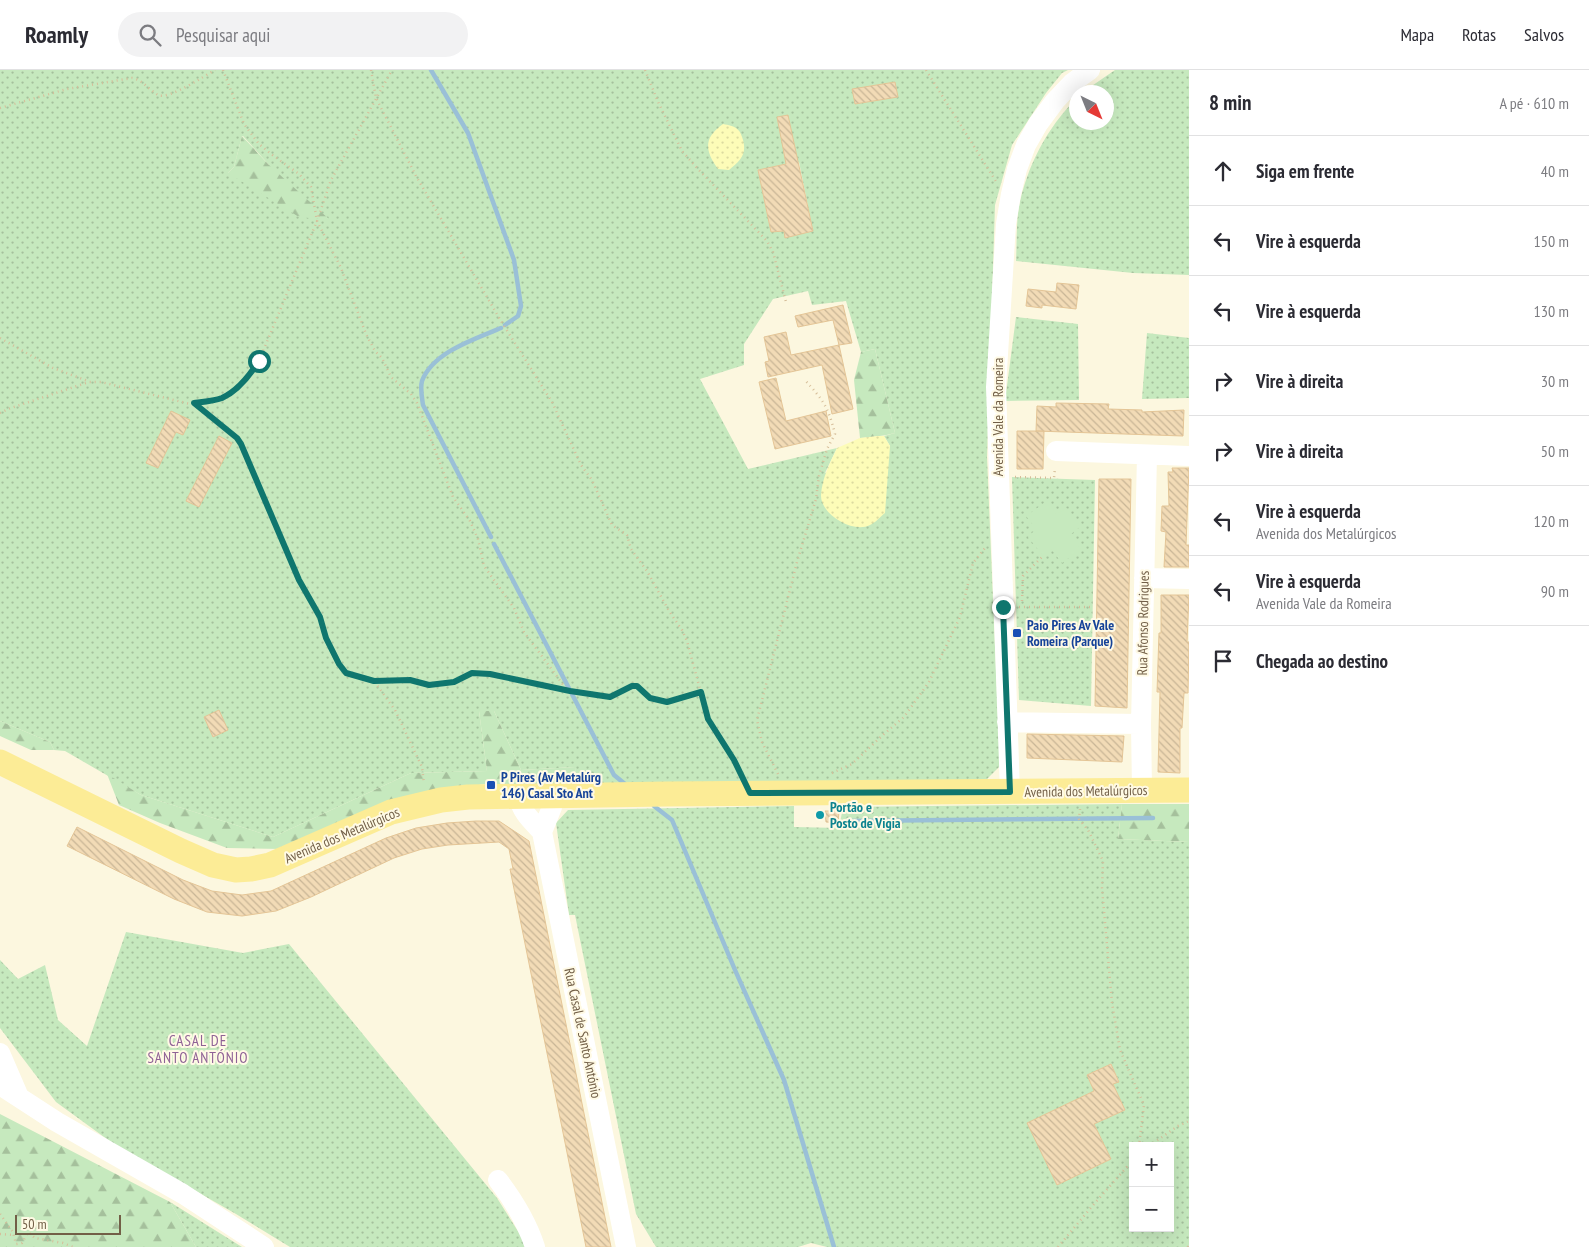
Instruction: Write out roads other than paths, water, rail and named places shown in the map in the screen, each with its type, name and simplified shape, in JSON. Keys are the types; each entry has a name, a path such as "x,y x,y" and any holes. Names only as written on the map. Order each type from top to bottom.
{"main road":[{"name":"Avenida dos Metalúrgicos","path":"0,762 181,851 213,865 236,870 251,870 270,865 391,812 441,800 750,793 1189,790"}],"street":[{"name":"Avenida Vale da Romeira","path":"1010,792 1007,722 1012,607 1001,542 996,387 1009,203 1017,169 1026,146 1038,124 1055,101 1072,83 1090,70"},
{"path":"1056,451 1189,456"},
{"name":"Rua Afonso Rodrigues","path":"1142,790 1141,724 1147,455"},
{"path":"1144,578 1189,579"},
{"path":"1007,722 1141,724"},
{"path":"519,797 520,806 542,832 552,807 553,796"},
{"name":"Rua Casal de Santo António","path":"542,832 625,1240 633,1236 642,1247"},
{"path":"0,1053 19,1097"},
{"path":"0,1084 63,1125 183,1194 264,1247"},
{"path":"498,1180 526,1222 535,1247"}],"waterway":[{"path":"431,70 468,133 514,260 521,306 518,316 505,325"},
{"path":"491,537 423,405 421,387 427,371 445,354 467,342 501,328"},
{"path":"494,544 614,775 625,784"},
{"path":"654,806 672,820 784,1080 834,1247"},
{"path":"849,821 1153,818"}],"place":[{"name":"Paio Pires Av Vale Romeira (Parque)","path":"1017,633"},
{"name":"P Pires (Av Metalúrg 146) Casal Sto Ant","path":"491,785"},
{"name":"Portão e Posto de Vigia","path":"820,815"}],"district":[{"name":"CASAL DE SANTO ANTÓNIO","path":"198,1048"}]}
